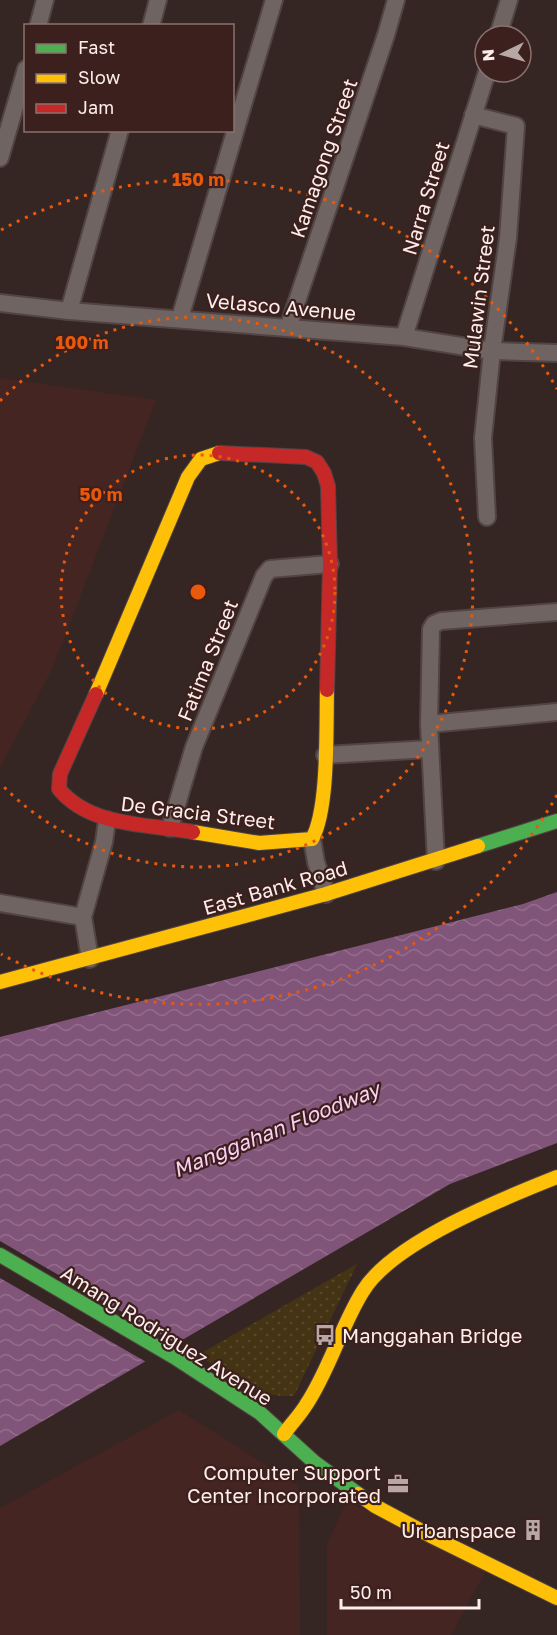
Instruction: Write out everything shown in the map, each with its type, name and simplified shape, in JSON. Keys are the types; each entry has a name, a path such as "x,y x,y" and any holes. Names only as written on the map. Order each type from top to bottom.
{"street":[{"path":"39,24 45,0"},
{"path":"152,24 158,0"},
{"path":"180,318 274,0"},
{"name":"Kamagong Street","path":"288,328 396,0"},
{"path":"502,24 509,0"},
{"path":"0,158 24,76"},
{"name":"Narra Street","path":"404,337 483,84"},
{"name":"Mulawin Street","path":"473,115 516,126 508,238 492,351 483,438 487,517"},
{"path":"69,311 119,132"},
{"name":"Velasco Avenue","path":"0,303 69,311 404,337 492,351 557,353"},
{"name":"De Gracia Street","path":"219,453 306,457 317,462 328,486 330,564 325,755 320,816 318,828 312,839 259,843 107,820 68,800 59,789 60,774 111,661 188,477 201,459 219,453"},
{"name":"Fatima Street","path":"170,828 194,747 264,576 270,569 330,564"},
{"path":"436,861 429,724 431,629 434,624 441,621 557,612"},
{"path":"429,724 557,712"},
{"path":"325,755 430,749"},
{"path":"90,959 83,917 104,842 107,820"},
{"name":"East Bank Road","path":"0,982 326,894 557,821"},
{"path":"312,839 326,894"},
{"path":"0,903 83,917"},
{"path":"284,1434 307,1404 362,1292 369,1281 388,1263 448,1225 489,1204 557,1178"},
{"name":"Amang Rodriguez Avenue","path":"0,1255 174,1357 260,1413 319,1467 375,1506 557,1598"}],"shaded area":[{"path":"0,378 156,400 53,667 0,768"},
{"path":"357,1264 294,1396 267,1393 243,1384 198,1355"},
{"path":"179,1410 299,1486 300,1635 0,1635 0,1508"},
{"path":"347,1501 486,1570 451,1635 327,1635 327,1545"}],"water":[{"name":"Manggahan Floodway","path":"557,892 557,1143 450,1184 0,1446 0,1037 523,904"}],"pier":[{"path":"0,1241 179,1345 148,1363 0,1278"}],"traffic: fast":[{"path":"478,846 557,821"},
{"path":"0,1255 174,1357 260,1413 314,1462 358,1494"}],"traffic: slow":[{"path":"96,694 188,477 201,459 219,453"},
{"path":"193,832 259,843 312,839 317,826 324,788 327,690"},
{"path":"0,982 326,894 478,846"},
{"path":"284,1434 314,1392 355,1305 378,1273 399,1255 451,1224 480,1209 557,1177"},
{"path":"358,1494 375,1506 433,1537 557,1598"}],"traffic: jam":[{"path":"219,453 306,457 317,462 324,473 328,486 330,564 327,690"},
{"path":"96,694 60,774 59,789 87,811 103,817 121,822 193,832"}],"place":[{"name":"Manggahan Bridge","path":"325,1335"},
{"name":"Computer Support Center Incorporated","path":"398,1484"},
{"name":"Urbanspace","path":"533,1530"}]}
